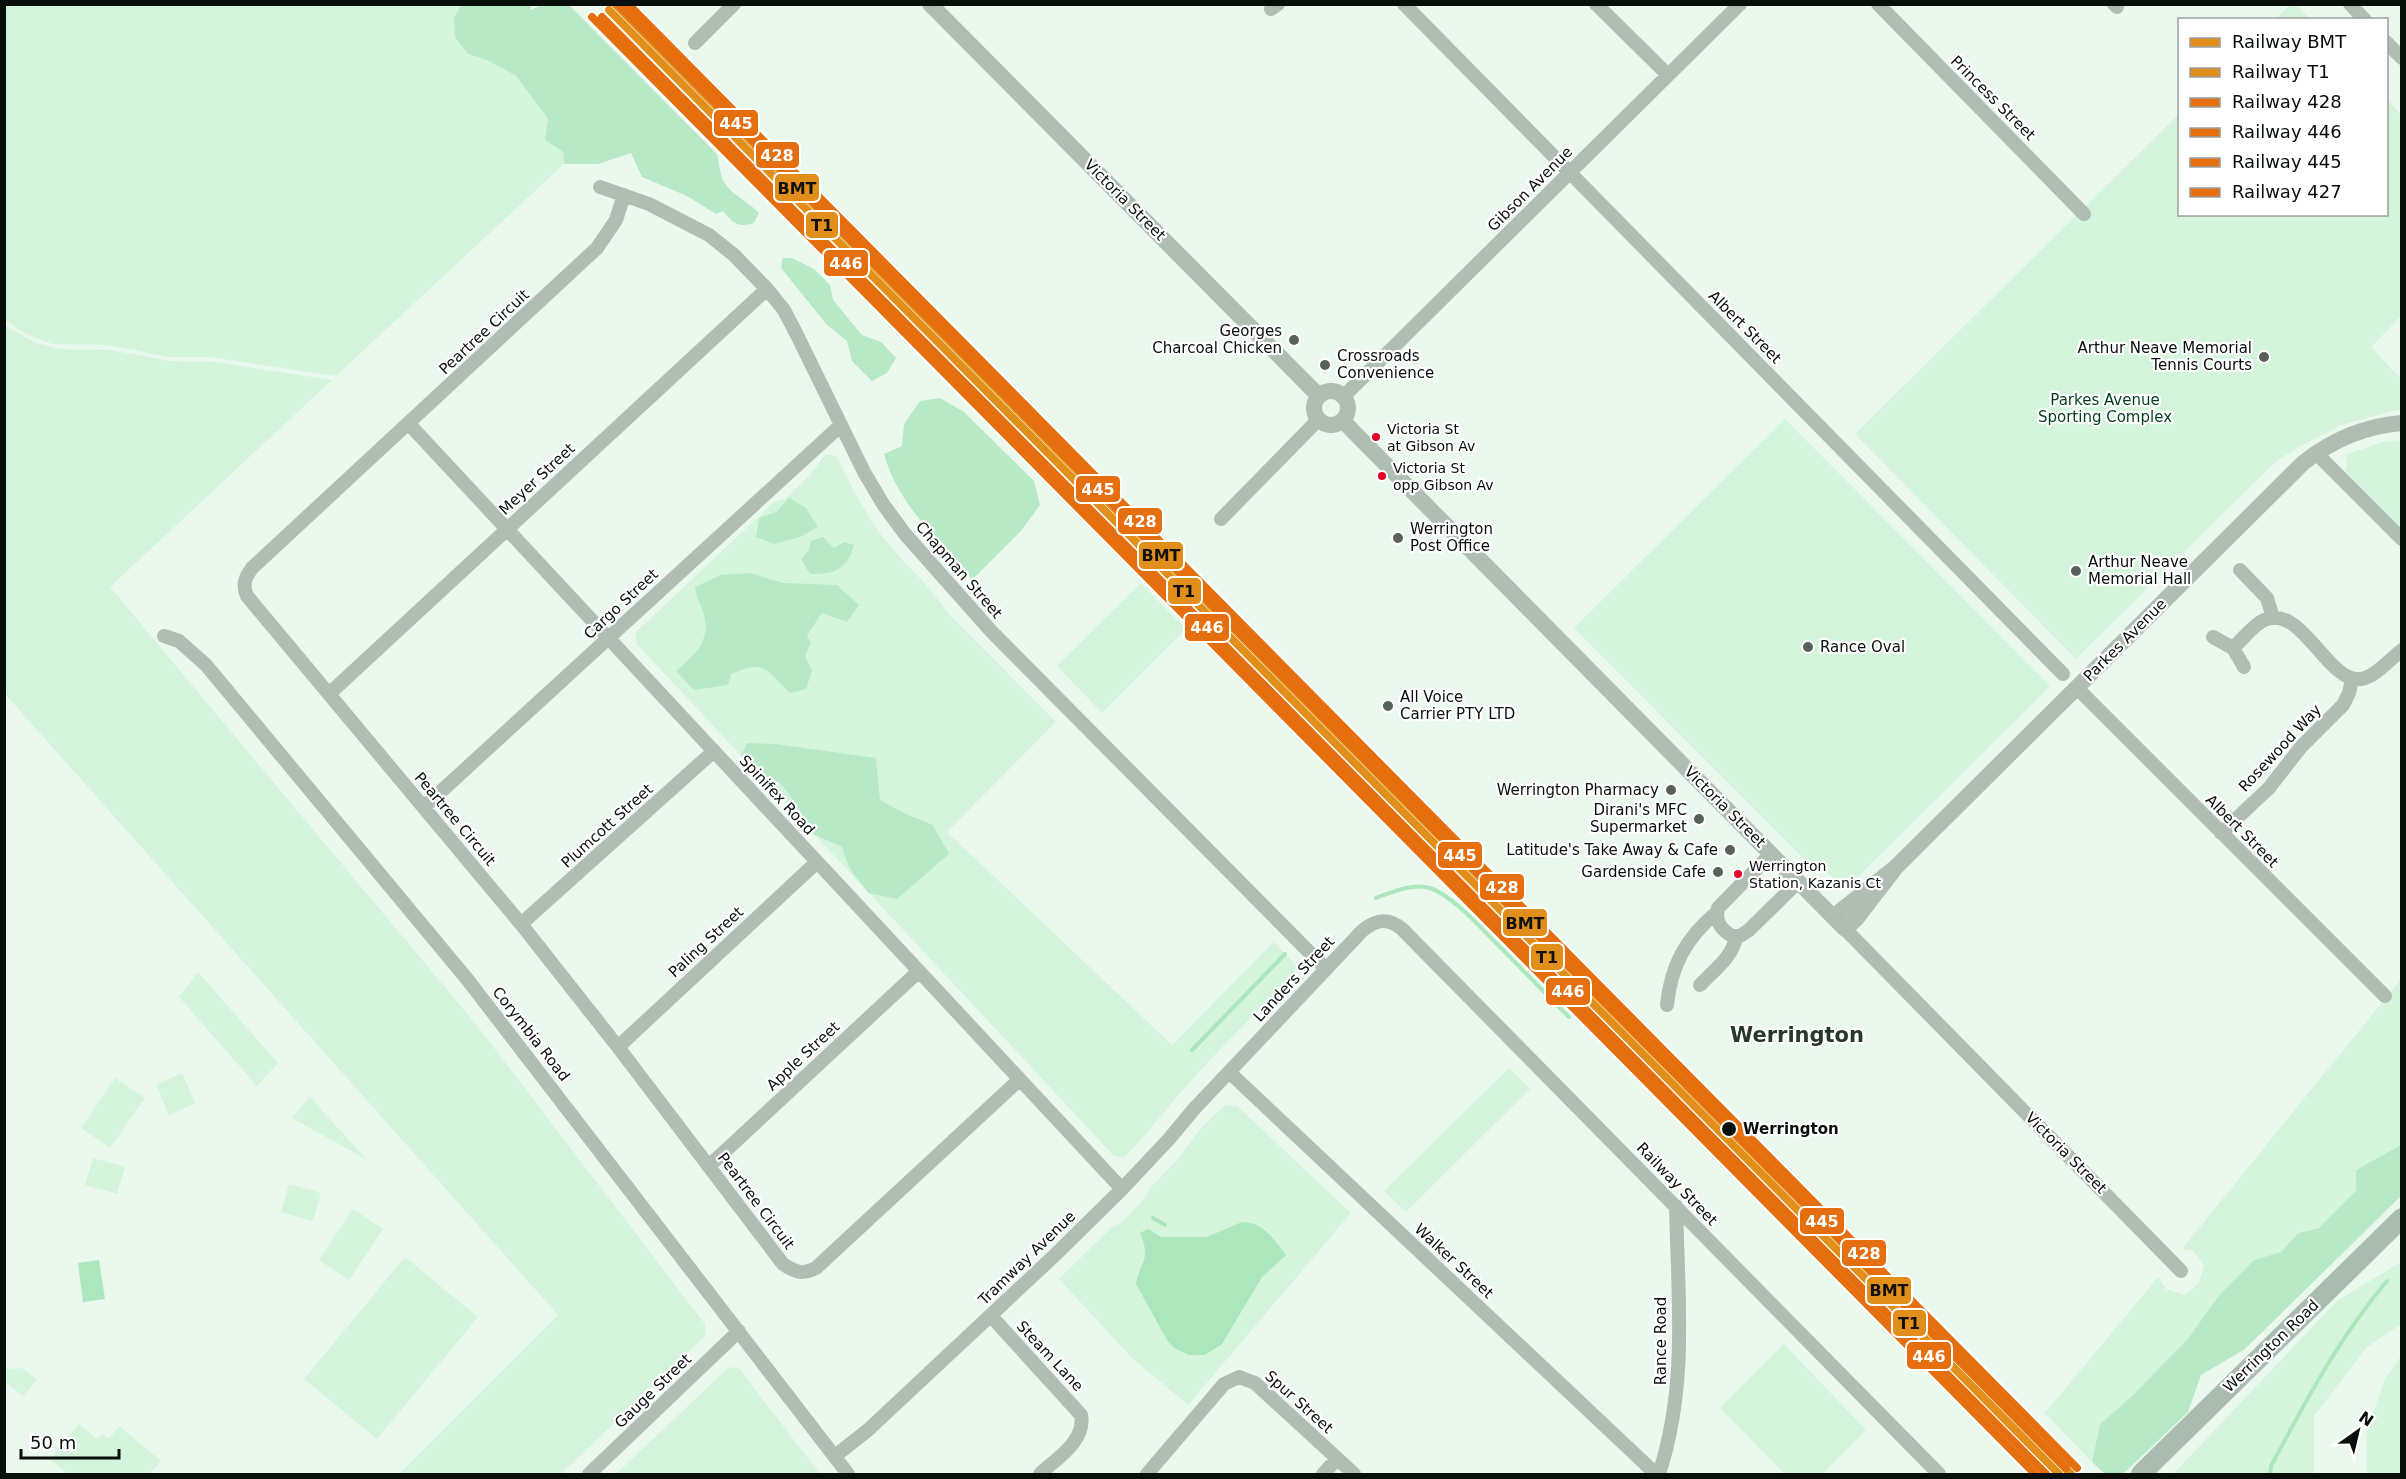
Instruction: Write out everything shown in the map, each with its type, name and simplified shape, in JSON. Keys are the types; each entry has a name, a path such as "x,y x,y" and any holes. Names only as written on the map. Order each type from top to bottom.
{"main road":[{"name":"Werrington Road","path":"2141,1474 2402,1218"}],"street":[{"path":"695,43 734,4"},
{"name":"Victoria Street","path":"930,4 1319,396"},
{"name":"Albert Street","path":"1404,4 2063,674"},
{"path":"1596,4 1668,75"},
{"name":"Gibson Avenue","path":"1344,396 1740,4"},
{"name":"Princess Street","path":"1878,4 2084,214"},
{"path":"2350,4 2363,18"},
{"path":"2388,44 2402,58"},
{"name":"Chapman Street","path":"600,187 679,218 709,235 734,255 767,289 784,310 883,504 905,534 996,637 1326,969"},
{"name":"Peartree Circuit","path":"624,195 616,220 597,248 262,558 245,578 244,588 247,596 521,924 783,1264 794,1271 804,1274 816,1268 1018,1080"},
{"name":"Meyer Street","path":"329,694 767,289"},
{"path":"1334,391 1344,396 1349,406 1343,421 1333,426 1318,420 1314,405 1319,396 1324,392 1334,391"},
{"path":"1221,519 1318,420"},
{"name":"Victoria Street","path":"1343,421 2181,1270"},
{"name":"Parkes Avenue","path":"1839,923 2288,476 2316,453 2354,432 2402,423"},
{"name":"Spinifex Road","path":"409,424 1122,1189"},
{"name":"Cargo Street","path":"424,807 841,425"},
{"path":"2316,453 2402,539"},
{"path":"2240,570 2267,598 2273,618"},
{"path":"2233,648 2258,623 2273,618 2282,618 2294,625 2342,673 2352,679 2364,679 2371,675 2402,650"},
{"name":"Corymbia Road","path":"164,636 179,641 206,665 356,843 467,979 849,1474"},
{"path":"2213,638 2233,648 2244,667"},
{"name":"Rosewood Way","path":"2221,833 2269,788 2301,747 2343,705 2352,679"},
{"name":"Albert Street","path":"2077,688 2385,996"},
{"name":"Plumcott Street","path":"521,924 714,751"},
{"path":"1667,1005 1674,970 1685,946 1699,927 1717,912 1724,901 1771,854"},
{"name":"Paling Street","path":"618,1047 817,862"},
{"path":"1736,937 1749,930 1798,882"},
{"path":"1717,912 1721,928 1736,937"},
{"name":"Landers Street","path":"1229,1072 1368,926 1374,922 1388,920"},
{"name":"Railway Street","path":"1388,920 1402,929 1939,1474"},
{"path":"1700,985 1727,957 1735,944 1736,937"},
{"name":"Apple Street","path":"709,1166 919,971"},
{"name":"Tramway Avenue","path":"835,1456 868,1430 1055,1255 1122,1189 1229,1072"},
{"name":"Walker Street","path":"1229,1072 1657,1474"},
{"name":"Rance Road","path":"1657,1474 1669,1438 1679,1383 1676,1206"},
{"name":"Steam Lane","path":"991,1316 1081,1416 1083,1426 1080,1435 1040,1474"},
{"name":"Gauge Street","path":"589,1474 739,1331"},
{"name":"Spur Street","path":"1147,1474 1224,1384 1239,1377 1255,1383 1354,1474"},
{"path":"1323,1474 1337,1459"}],"green space":[{"path":"5,5 461,5 454,18 468,54 489,61 516,76 548,119 545,140 563,152 564,164 336,376 210,357 169,357 107,345 52,344 26,334 5,320"},
{"path":"2290,5 2296,5 2310,18 2276,18"},
{"name":"Parkes Avenue Sporting Complex","path":"2388,100 2401,115 2401,316 2371,347 2401,379 2401,409 2344,424 2275,462 2076,659 1855,434 2178,115 2178,216 2388,216"},
{"path":"4,325 36,343 59,349 111,350 169,361 216,362 332,380 110,587 475,1023 705,1324 705,1336 561,1474 399,1474 558,1315 5,694"},
{"path":"1785,419 2050,686 1846,889 1828,873 1815,868 1804,859 1574,628"},
{"path":"2401,440 2401,529 2346,472 2347,454 2383,442"},
{"path":"826,454 836,456 865,510 893,550 933,593 947,612 1056,722 947,832 1172,1045 1274,942 1295,964 1295,974 1210,1060 1125,1157 1114,1156 636,643 636,632 774,502 785,499 810,475"},
{"path":"1141,583 1186,629 1102,713 1057,666"},
{"path":"198,972 278,1063 257,1086 179,997"},
{"path":"2401,979 2401,1183 2318,1228 2299,1232 2281,1252 2254,1260 2220,1294 2187,1340 2132,1396 2100,1424 2092,1462 2045,1413 2158,1277 2166,1289 2185,1295 2199,1283 2204,1265 2193,1251 2182,1249"},
{"path":"1509,1068 1530,1089 1406,1212 1384,1191"},
{"path":"182,1073 195,1103 169,1115 156,1085"},
{"path":"115,1078 145,1098 110,1148 81,1128"},
{"path":"310,1097 366,1159 292,1118"},
{"path":"1225,1105 1237,1106 1351,1213 1188,1405 1133,1359 1059,1279 1144,1199 1150,1188 1178,1159 1201,1128"},
{"path":"93,1158 125,1167 117,1194 85,1185"},
{"path":"289,1184 321,1193 313,1221 281,1212"},
{"path":"353,1209 383,1229 349,1280 319,1260"},
{"path":"405,1257 478,1317 377,1439 304,1379"},
{"path":"2401,1262 2401,1324 2366,1348 2314,1416 2314,1474 2173,1474 2337,1301"},
{"path":"1784,1344 1866,1430 1822,1474 1785,1474 1720,1408"},
{"path":"2401,1356 2401,1474 2370,1474 2367,1472 2367,1430 2385,1379"},
{"path":"738,1367 820,1474 616,1474 728,1368"},
{"path":"22,1368 37,1380 23,1396 4,1381 5,1369"},
{"path":"79,1424 97,1439 102,1434 109,1439 119,1426 161,1461 149,1474 68,1474 50,1459"}],"shaded area":[{"path":"461,5 531,5 531,10 541,5 569,5 717,154 727,187 759,213 754,223 740,225 723,211 716,214 687,196 642,177 631,153 598,164 564,164 563,152 545,140 548,119 516,76 489,61 468,54 455,37 454,18"},
{"path":"783,258 792,258 814,269 830,285 833,300 862,335 881,342 896,358 887,373 872,381 852,361 847,341 827,325 781,268"},
{"path":"940,398 964,412 1034,481 1040,505 1021,531 972,580 909,505 890,472 884,454 902,446 904,424 920,401"},
{"path":"789,498 806,508 818,527 800,537 774,544 756,537 759,518 776,512"},
{"path":"823,537 834,548 844,542 854,545 851,554 843,566 832,572 810,574 801,559 809,550 811,541"},
{"path":"750,573 783,583 837,585 859,605 847,622 822,613 807,635 811,643 805,656 812,671 806,689 790,693 765,669 752,667 731,674 728,685 694,690 676,671 695,654 705,633 706,624 695,587 721,575"},
{"path":"747,743 776,744 876,758 880,800 933,825 949,854 897,899 868,893 849,867 842,847 813,834 794,801 780,783 759,776 748,766 741,755"},
{"path":"2401,1145 2401,1196 2245,1349 2201,1375 2188,1412 2123,1474 2105,1474 2092,1462 2100,1424 2132,1396 2187,1340 2220,1294 2254,1260 2281,1252 2298,1233 2319,1228 2356,1191 2356,1170"},
{"path":"1242,1222 1262,1228 1286,1255 1262,1277 1222,1344 1205,1355 1189,1355 1174,1348 1167,1340 1136,1284 1145,1255 1140,1233 1148,1229 1161,1237 1207,1237"},
{"path":"99,1260 105,1299 83,1302 78,1263"}],"waterway":[{"path":"1376,898 1416,887 1430,888 1439,892 1474,921 1569,1017"},
{"path":"1192,1050 1285,954"},
{"path":"1153,1218 1165,1225"},
{"path":"2270,1474 2271,1466 2324,1370 2353,1325 2387,1281"}],"rail line":[{"name":"BMT","path":"615,4 2071,1474"},
{"name":"445","path":"618,4 2066,1468"},
{"name":"428","path":"628,4 2077,1468"},
{"name":"T1","path":"609,10 2059,1474"},
{"name":"427","path":"592,17 2035,1474"},
{"name":"446","path":"602,17 2046,1474"}],"place":[{"name":"Georges Charcoal Chicken","path":"1294,340"},
{"name":"Arthur Neave Memorial Tennis Courts","path":"2264,357"},
{"name":"Crossroads Convenience","path":"1325,365"},
{"name":"Victoria St at Gibson Av","path":"1376,437"},
{"name":"Victoria St opp Gibson Av","path":"1382,476"},
{"name":"Werrington Post Office","path":"1398,538"},
{"name":"Arthur Neave Memorial Hall","path":"2076,571"},
{"name":"Rance Oval","path":"1808,647"},
{"name":"All Voice Carrier PTY LTD","path":"1388,706"},
{"name":"Werrington Pharmacy","path":"1671,790"},
{"name":"Dirani's MFC Supermarket","path":"1699,819"},
{"name":"Latitude's Take Away & Cafe","path":"1730,850"},
{"name":"Gardenside Cafe","path":"1718,872"},
{"name":"Werrington Station, Kazanis Ct","path":"1738,874"},
{"name":"Werrington","path":"1729,1129"}],"district":[{"name":"Werrington","path":"1797,1035"}]}
